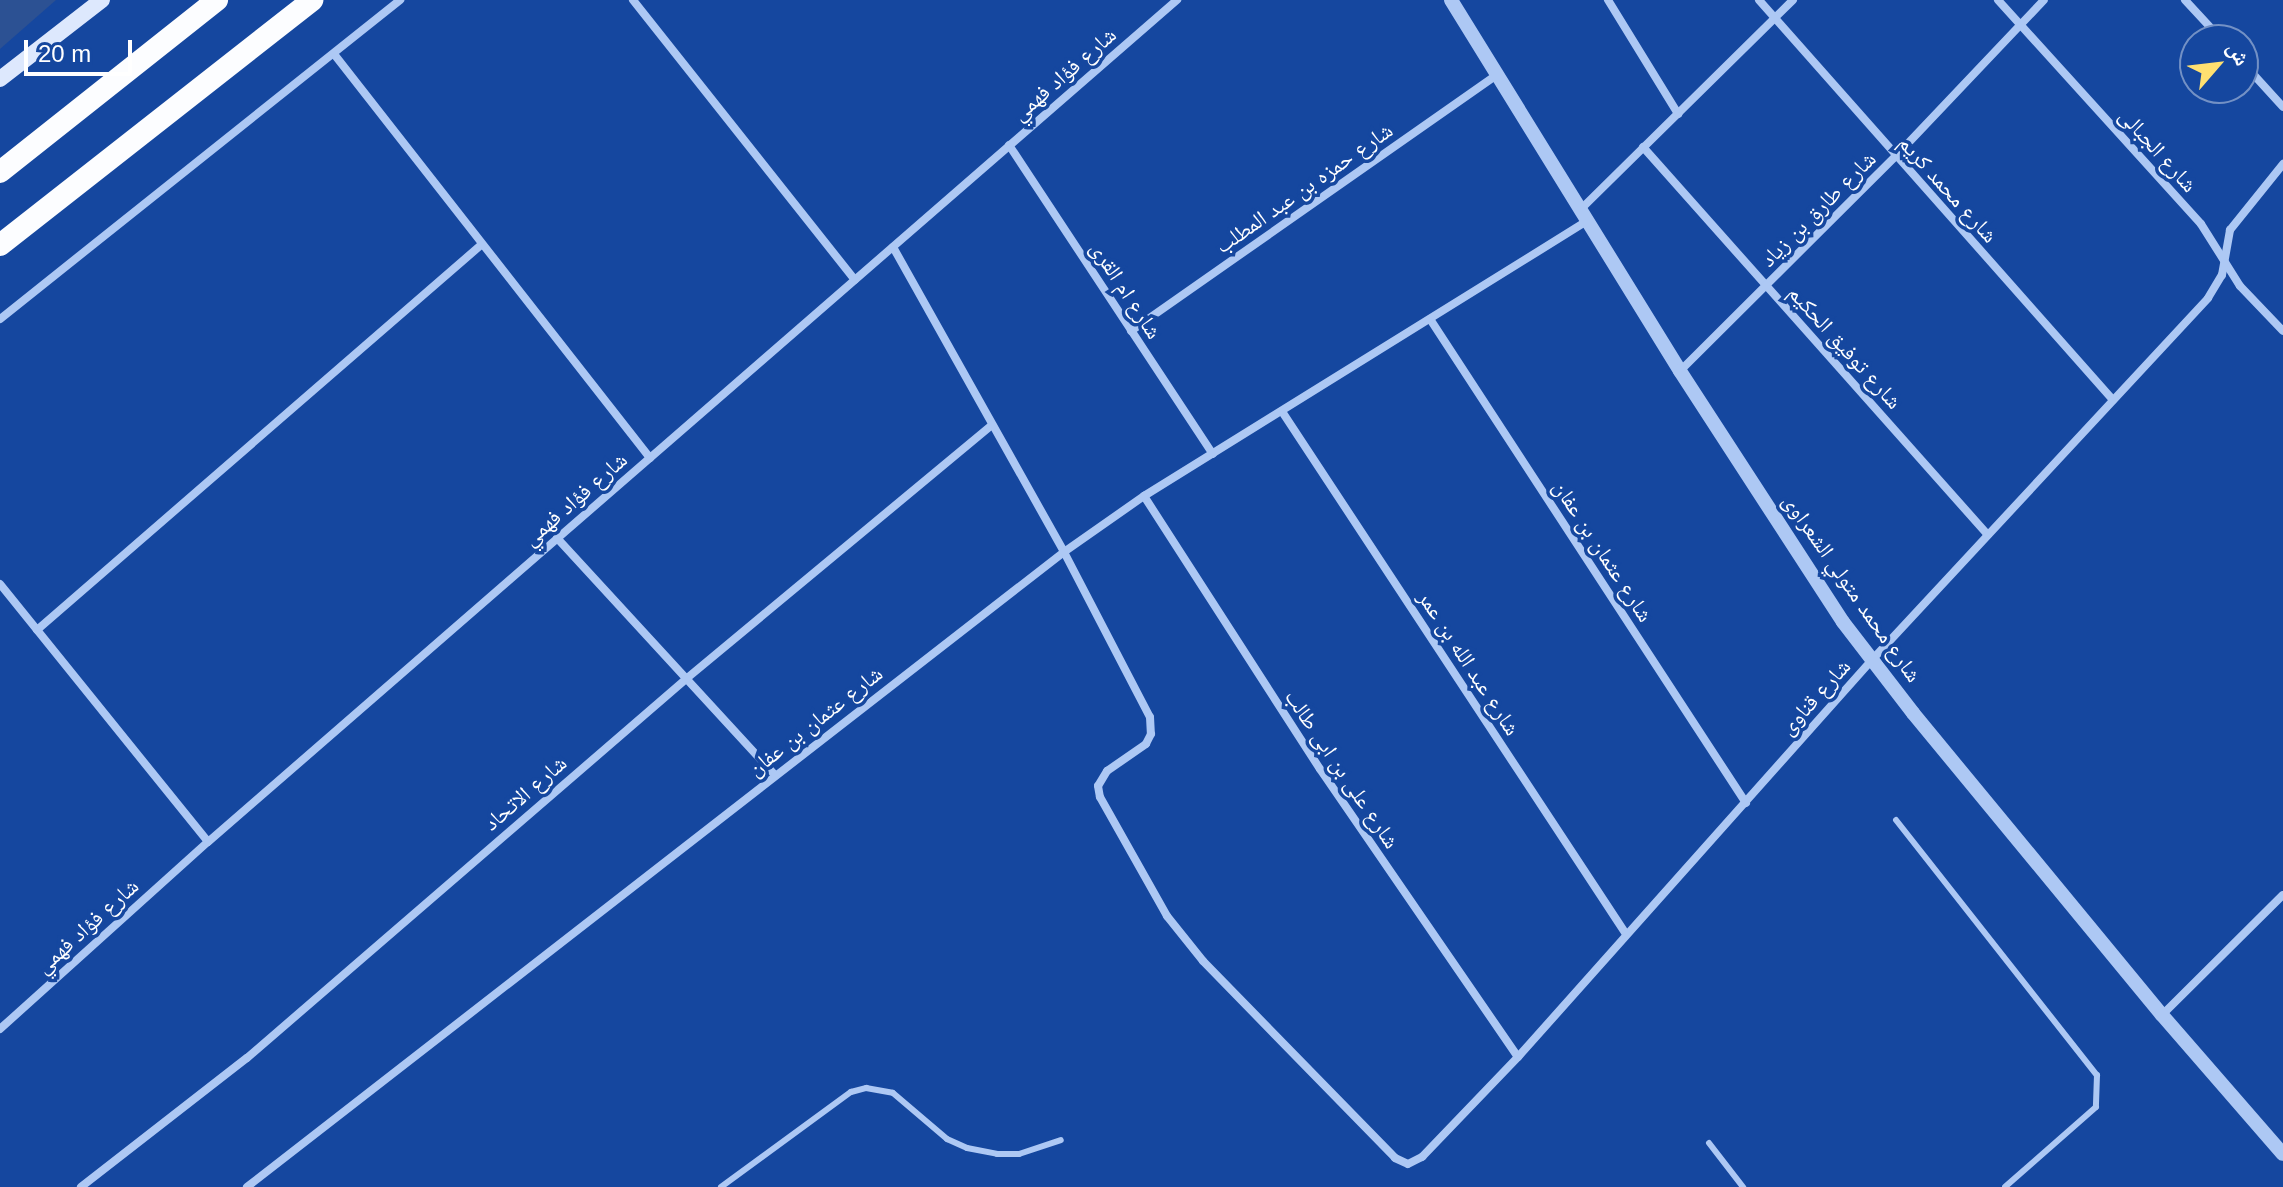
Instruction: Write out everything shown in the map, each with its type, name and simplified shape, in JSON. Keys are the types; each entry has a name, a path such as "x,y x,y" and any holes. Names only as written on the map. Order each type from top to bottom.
{"highway":[{"path":"0,172 217,0"},
{"path":"0,245 312,0"}],"main road":[{"path":"0,79 102,0"}],"street":[{"path":"0,319 400,0"},
{"path":"633,0 855,280"},
{"name":"شارع فؤاد فهمي","path":"0,1029 208,842 1177,0"},
{"name":"شارع محمد متولي الشعراوى","path":"1451,0 1680,371 1871,661 2162,1015 2283,1154"},
{"path":"1608,0 1678,114"},
{"name":"شارع محمد كريم","path":"1759,0 2113,400"},
{"name":"شارع عثمان بن عفان","path":"247,1187 1064,552 1144,496 1283,413 1584,216 1643,147 1793,0"},
{"name":"شارع الجبالى","path":"1998,0 2201,224 2252,300 2283,331"},
{"name":"شارع طارق بن زياد","path":"1680,371 1895,157 2044,0"},
{"path":"2185,0 2207,24"},
{"path":"334,54 650,458"},
{"name":"شارع حمزه بن عبد المطلب","path":"1131,331 1498,74"},
{"path":"2259,81 2283,107"},
{"name":"شارع ام القرى","path":"1009,145 1213,454"},
{"name":"شارع توفيق الحكيم","path":"1643,147 1988,535"},
{"name":"شارع قناوى","path":"1064,552 1152,725 1146,744 1107,771 1098,786 1122,837 1189,947 1395,1158 1408,1164 1422,1157 1518,1057 1871,661 2208,298 2222,275 2230,230 2283,164"},
{"path":"37,630 481,245"},
{"path":"893,247 1064,552"},
{"name":"شارع عثمان بن عفان","path":"1430,319 1746,803"},
{"name":"شارع عبد الله بن عمر","path":"1283,413 1626,934"},
{"name":"شارع الاتحاد","path":"81,1187 247,1058 686,679 992,425"},
{"name":"شارع على بن ابى طالب","path":"1144,496 1320,769 1518,1057"},
{"path":"557,538 775,775"},
{"path":"0,584 208,842"},
{"path":"2162,1015 2283,895"}],"lane":[{"path":"1896,820 2097,1075 2096,1107 2005,1187"},
{"path":"721,1187 851,1092 866,1088 893,1093 947,1139 967,1148 997,1154 1019,1154 1061,1140"},
{"path":"1709,1143 1743,1187"}],"water":[{"path":"0,0 56,0 0,49"}]}
